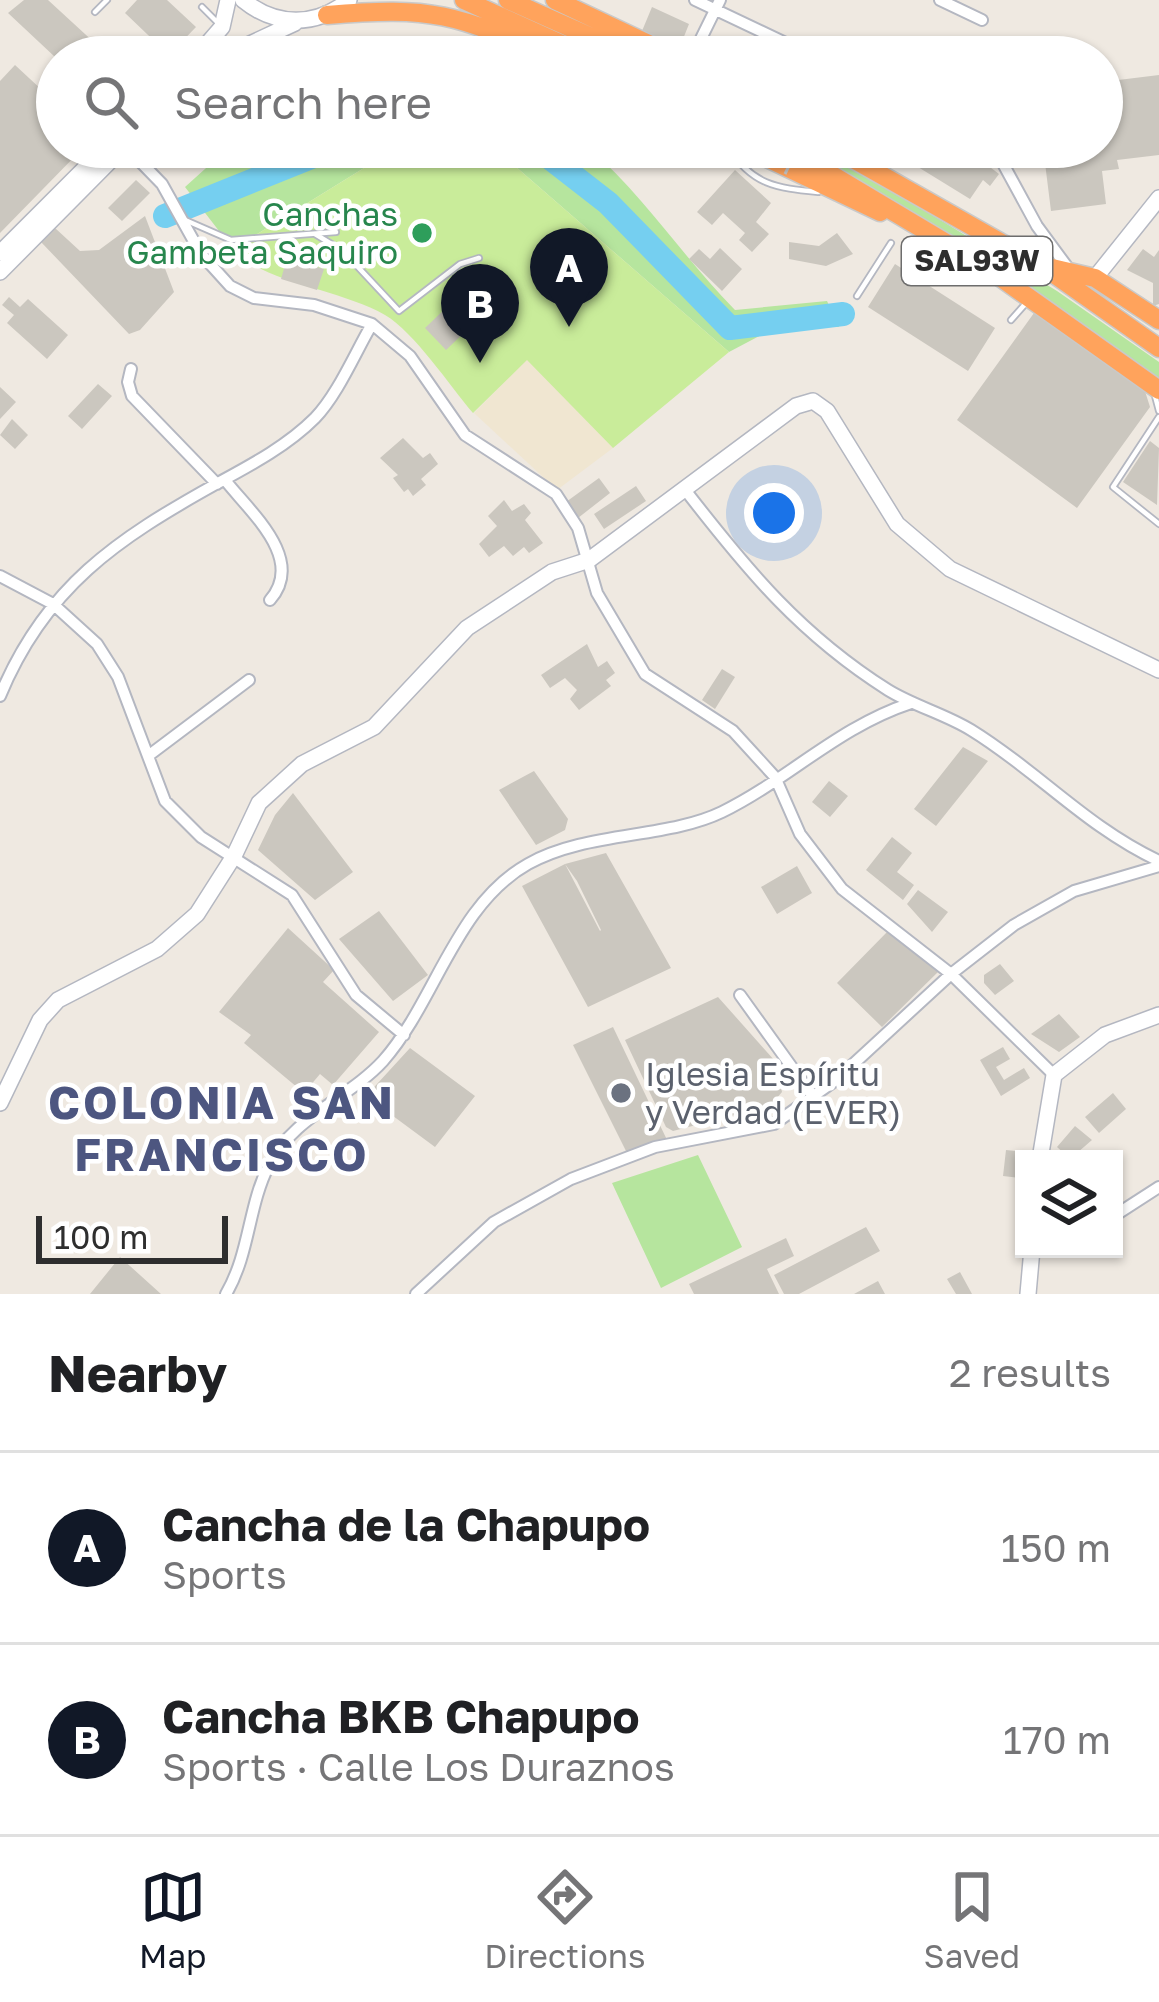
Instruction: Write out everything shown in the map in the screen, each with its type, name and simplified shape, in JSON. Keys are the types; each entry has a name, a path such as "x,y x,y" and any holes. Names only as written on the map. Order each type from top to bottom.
{"highway":[{"path":"421,0 501,36"},
{"path":"464,0 544,36"},
{"path":"508,0 589,36"},
{"path":"555,0 631,36"},
{"path":"327,15 388,9 447,14"},
{"path":"786,168 983,265"},
{"name":"SAL93W","path":"820,168 983,265 1155,387"},
{"name":"SAL93W","path":"873,168 1044,267 1159,348"},
{"path":"1044,267 1095,278 1159,320"}],"street":[{"path":"214,36 222,27 228,0"},
{"path":"243,0 270,16 302,21"},
{"path":"269,36 327,15 349,0"},
{"path":"694,0 717,5 775,36"},
{"path":"940,0 982,20"},
{"path":"702,36 717,5"},
{"path":"0,253 85,168"},
{"path":"0,272 104,168"},
{"path":"146,168 162,184 213,272 230,286 254,298 314,305 372,324 410,356 465,435 556,494 578,528 597,593 645,674 733,731 775,777 800,834 842,889 951,974 1054,1075"},
{"path":"1005,168 1036,226 1070,271"},
{"path":"1095,278 1159,198"},
{"path":"0,696 13,666 53,604 97,556 265,458 317,416 372,324"},
{"path":"131,369 132,396 266,529 282,561 279,590 270,600"},
{"path":"0,1102 40,1020 58,1000 157,949 197,914 234,856 259,803 302,764 374,728 467,628 552,572 589,560 796,406 813,401 827,411 897,524 950,569 1159,670"},
{"path":"686,491 774,603 887,689 970,729 1069,808 1117,842 1159,863"},
{"path":"0,576 53,604 97,644 118,677 165,802 201,837 292,895 356,995 404,1035"},
{"path":"148,756 249,680"},
{"path":"886,711 887,689"},
{"path":"226,1294 242,1267 269,1164 299,1127 380,1064 404,1035 483,903 509,876 556,851 719,814 832,737 911,704"},
{"path":"416,1294 494,1222 572,1179 655,1148 774,1124 814,1098 951,974 1014,925 1074,891 1159,863"},
{"path":"740,995 814,1098"},
{"path":"1042,1150 1054,1075 1105,1035 1159,1015"},
{"path":"1123,1210 1159,1186"},
{"path":"1028,1294 1031,1258"}],"lane":[{"path":"95,12 107,0"},
{"path":"202,7 222,27"},
{"path":"743,168 772,190 839,194"},
{"path":"185,220 231,240 336,232"},
{"path":"315,234 343,251 399,311 460,264 479,258"},
{"path":"856,296 891,243"},
{"path":"1011,320 1032,298"},
{"path":"1155,387 1159,414 1113,487 1159,524"}],"path":[{"path":"785,174 788,168"}],"shaded area":[{"path":"527,359 613,448 557,490 474,413"}],"green space":[{"path":"206,168 364,168 233,249 185,187"},
{"path":"364,168 517,168 729,352 613,448 527,360 473,413 420,346 385,315 263,270 233,249"},
{"path":"517,168 609,168 735,310 827,301 839,327 778,326 729,352"},
{"path":"834,168 855,168 1057,291 1159,362 1159,379 1012,276"},
{"path":"698,1155 742,1247 661,1288 612,1183"}],"building":[{"path":"24,0 48,0 87,36 36,39 8,13"},
{"path":"137,0 167,0 196,27 187,36 149,36 125,13"},
{"path":"652,7 689,24 684,36 654,36 642,31"},
{"path":"15,65 36,84 36,168 63,168 0,233 0,81"},
{"path":"1159,75 1159,155 1123,159 1123,79"},
{"path":"920,168 991,168 999,174 990,186 983,180 970,199"},
{"path":"1046,168 1119,168 1102,171 1106,204 1051,211"},
{"path":"735,170 771,203 756,222 769,234 752,252 739,240 745,233 723,213 712,225 697,212"},
{"path":"136,180 150,193 122,221 108,208"},
{"path":"145,216 174,292 140,330 129,334 41,242 55,228 80,251 99,250"},
{"path":"837,233 853,254 826,266 789,259 789,242 819,246"},
{"path":"720,248 742,269 722,291 689,259 699,249 710,259"},
{"path":"1143,249 1154,257 1159,250 1159,304 1153,306 1153,283 1127,270"},
{"path":"287,258 324,269 317,290 281,279"},
{"path":"895,264 995,328 968,371 868,307"},
{"path":"9,297 20,307 28,299 68,335 47,359 7,323 14,315 2,305"},
{"path":"448,306 469,328 446,350 425,328"},
{"path":"1034,313 1144,388 1150,407 1077,508 957,420"},
{"path":"98,384 112,396 82,429 68,416"},
{"path":"0,387 16,402 0,419"},
{"path":"12,419 28,435 15,449 0,435"},
{"path":"403,438 423,458 430,453 438,464 421,479 426,485 413,496 408,489 404,492 393,478 398,475 380,458"},
{"path":"1150,441 1159,448 1157,505 1123,482"},
{"path":"599,478 610,493 578,518 566,502"},
{"path":"636,486 646,501 604,529 594,514"},
{"path":"504,500 512,511 524,504 531,513 525,520 543,543 529,553 524,547 513,556 504,546 489,557 479,544 497,526 488,516"},
{"path":"587,644 598,667 607,661 615,673 606,680 611,686 579,710 570,699 577,690 565,678 550,688 541,675"},
{"path":"722,669 735,677 715,709 702,700"},
{"path":"963,747 988,761 936,826 914,809"},
{"path":"534,771 568,819 565,830 536,845 499,790"},
{"path":"829,781 848,796 830,817 812,802"},
{"path":"293,793 353,872 315,900 258,850 275,815"},
{"path":"892,837 912,853 897,872 914,885 903,900 866,870"},
{"path":"606,853 671,968 588,1007 522,886 565,864","holes":["565,864 601,930 600,931"]},
{"path":"797,866 812,893 777,914 761,887"},
{"path":"918,890 948,912 932,932 907,904"},
{"path":"379,911 428,975 393,1001 339,939"},
{"path":"288,928 334,970 323,982 379,1032 333,1085 320,1074 304,1093 244,1043 251,1035 219,1012"},
{"path":"888,931 938,972 882,1027 837,983"},
{"path":"1000,964 1014,981 995,995 984,983 984,975"},
{"path":"718,997 775,1061 782,1092 770,1106 673,1131 666,1127 625,1040"},
{"path":"1059,1014 1080,1037 1059,1052 1031,1034"},
{"name":"Iglesia Espíritu y Verdad (EVER)","path":"613,1027 668,1142 628,1155 573,1045"},
{"path":"1003,1047 1010,1059 996,1067 1004,1080 1024,1068 1030,1078 1001,1096 980,1060"},
{"path":"410,1048 475,1096 435,1147 366,1096"},
{"path":"1113,1093 1126,1109 1099,1133 1085,1117"},
{"path":"1075,1126 1092,1140 1080,1150 1057,1147"},
{"path":"1006,1150 1015,1151 1015,1177 1003,1176"},
{"path":"866,1227 880,1251 799,1294 784,1294 774,1275"},
{"path":"786,1238 794,1256 767,1269 779,1294 694,1294 689,1284"},
{"path":"120,1257 161,1294 90,1294"},
{"path":"960,1272 972,1294 956,1294 947,1279"},
{"path":"878,1281 885,1294 854,1294"}],"waterway":[{"path":"165,216 284,168"},
{"path":"563,168 608,203 730,328 843,314"}],"place":[{"name":"Canchas Gambeta Saquiro","path":"422,233"},
{"name":"Cancha de la Chapupo","path":"569,327"},
{"name":"Cancha BKB Chapupo","path":"480,363"},
{"name":"Iglesia Espíritu y Verdad (EVER)","path":"621,1093"}],"district":[{"name":"COLONIA SAN FRANCISCO","path":"222,1129"}]}
